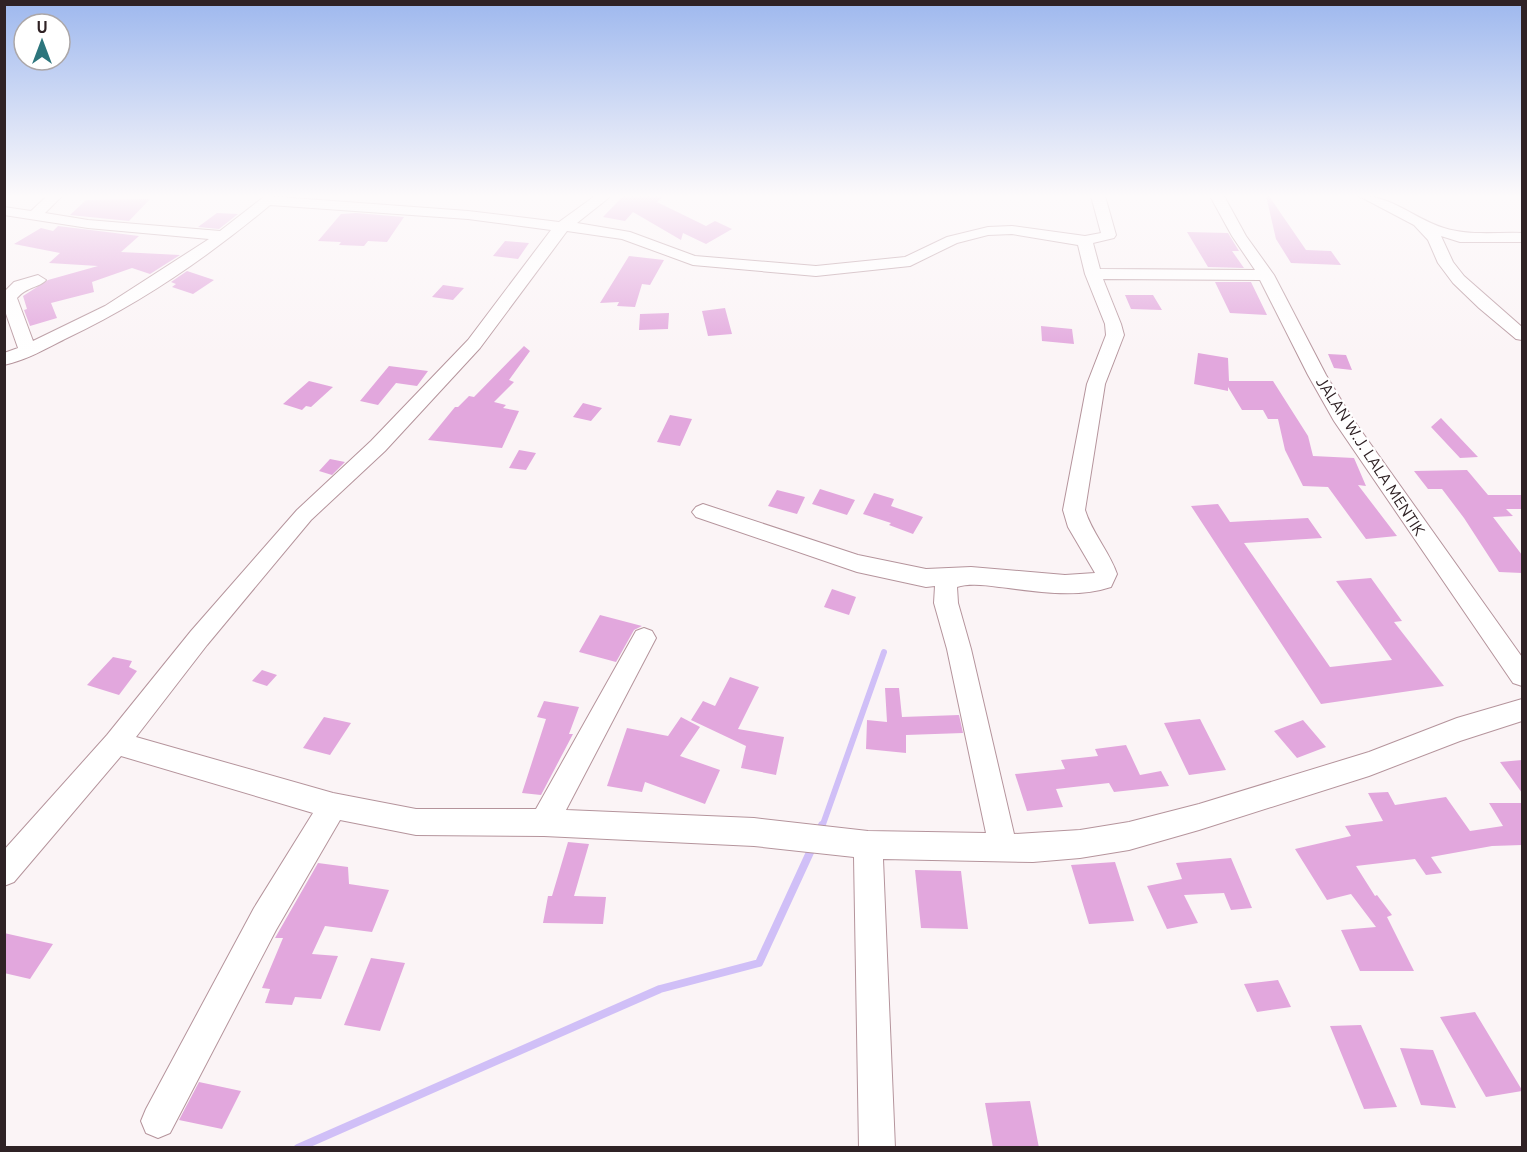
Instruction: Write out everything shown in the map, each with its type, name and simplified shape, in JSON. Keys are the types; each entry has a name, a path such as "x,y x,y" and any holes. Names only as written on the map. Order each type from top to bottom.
{"street":[{"path":"4,360 79,326 148,286 203,250"},
{"path":"4,872 116,742 199,638 304,515 378,446 474,344 543,250"},
{"path":"665,250 693,260 816,271 895,264 910,261 932,250"},
{"path":"703,512 857,563 926,578 974,575 1056,585 1084,585 1103,581 1106,574 1102,562 1079,527 1074,510 1096,384 1115,335 1113,324 1093,274 1087,250"},
{"name":"JALAN W.J. LALA MENTIK","path":"1249,250 1266,274 1317,375 1344,421 1522,676"},
{"path":"1440,250 1441,258 1453,273 1485,305 1522,335"},
{"path":"1093,274 1266,274"},
{"path":"28,351 9,297 20,285 38,279"},
{"path":"952,577 946,585 946,603 959,649 1003,848"},
{"path":"544,823 644,638"},
{"path":"116,742 333,806 416,822 544,823 754,832 855,843 1033,848 1080,844 1129,836 1189,820 1369,764 1457,730 1522,710"},
{"path":"158,1121 265,919 333,806"},
{"path":"855,843 877,1148"}],"building":[{"path":"43,250 124,250 121,252 180,255 150,274 132,268 92,282 94,292 51,303 57,318 30,326 24,310 27,309 23,296 48,280 98,266 49,263 60,253"},
{"path":"498,250 524,250 518,259 493,256"},
{"path":"1198,250 1238,250 1232,251 1244,268 1208,267"},
{"path":"1283,250 1331,251 1341,265 1291,263"},
{"path":"629,256 664,260 650,285 642,284 635,307 617,306 619,302 600,303"},
{"path":"187,271 214,280 193,294 172,287 176,284 171,282"},
{"path":"1215,282 1251,282 1267,315 1230,313"},
{"path":"443,285 464,288 453,300 432,297"},
{"path":"1125,295 1153,295 1162,310 1131,309"},
{"path":"725,308 732,334 708,336 702,311"},
{"path":"669,313 668,329 639,330 640,314"},
{"path":"1041,326 1072,329 1074,344 1042,341"},
{"path":"524,346 530,351 509,380 514,382 494,402 506,405 503,408 519,411 502,448 428,440 455,407 458,407 469,396 474,397"},
{"path":"1198,353 1228,358 1229,381 1273,381 1308,436 1313,456 1354,458 1366,486 1358,485 1397,536 1366,539 1328,487 1303,486 1285,450 1278,419 1268,419 1263,410 1242,410 1228,387 1228,391 1194,384"},
{"path":"1328,354 1346,355 1352,370 1334,368"},
{"path":"389,366 428,371 417,386 396,383 378,405 360,401"},
{"path":"309,381 333,387 311,407 306,406 302,410 283,404"},
{"path":"583,403 602,408 591,421 573,417"},
{"path":"670,415 692,419 680,446 657,442"},
{"path":"1441,418 1478,457 1460,458 1431,427"},
{"path":"519,450 536,453 526,470 509,468"},
{"path":"330,459 345,462 332,475 319,471"},
{"path":"1467,470 1488,495 1522,495 1522,509 1506,509 1513,516 1493,517 1522,555 1522,573 1499,572 1442,489 1428,489 1414,471"},
{"path":"820,489 855,500 847,515 812,504"},
{"path":"777,490 805,497 797,514 768,506"},
{"path":"874,493 894,499 891,506 923,517 913,534 889,525 891,523 863,514"},
{"path":"1218,504 1230,522 1308,518 1322,538 1244,543 1330,667 1392,660 1336,581 1371,578 1402,621 1394,622 1444,686 1321,704 1191,506"},
{"path":"832,589 856,597 849,615 824,607"},
{"path":"600,615 642,626 634,630 616,662 579,652"},
{"path":"113,657 132,661 129,667 137,671 119,695 87,685"},
{"path":"262,670 277,675 267,686 252,681"},
{"path":"730,677 759,687 738,729 784,737 776,775 741,768 746,746 691,720 703,701 715,706"},
{"path":"885,688 899,688 902,717 959,715 963,733 906,735 906,753 866,749 867,720 887,722"},
{"path":"544,701 579,707 569,734 573,734 541,795 522,793 546,719 537,717"},
{"path":"324,717 351,723 330,755 303,748"},
{"path":"681,717 700,727 680,756 720,770 705,804 645,782 642,792 607,786 627,728 668,736"},
{"path":"1200,719 1226,770 1189,775 1164,723"},
{"path":"1303,720 1326,747 1297,758 1274,731"},
{"path":"1126,745 1140,775 1161,771 1169,786 1114,792 1109,783 1056,789 1063,807 1027,811 1015,774 1065,769 1061,760 1098,756 1095,749"},
{"path":"1522,760 1522,793 1500,762"},
{"path":"1388,792 1395,805 1446,797 1470,831 1503,826 1489,803 1522,803 1522,845 1492,846 1431,857 1442,873 1426,875 1415,859 1356,866 1375,896 1377,895 1392,915 1387,917 1414,971 1360,971 1341,930 1376,927 1351,894 1327,900 1295,849 1351,836 1345,826 1383,821 1368,793"},
{"path":"568,842 589,844 574,896 606,897 603,924 543,923 548,896 552,896"},
{"path":"1231,858 1252,908 1231,910 1224,893 1184,895 1198,923 1167,929 1147,886 1182,879 1176,863"},
{"path":"1115,862 1134,921 1089,924 1071,865"},
{"path":"318,863 348,867 349,884 389,890 372,932 325,926 312,954 338,956 321,999 295,997 292,1005 265,1003 270,989 262,988 283,938 275,938"},
{"path":"915,870 961,871 968,929 921,928"},
{"path":"4,933 53,944 30,979 4,973"},
{"path":"371,958 405,963 380,1031 344,1025"},
{"path":"1278,980 1291,1007 1257,1012 1244,984"},
{"path":"1475,1012 1522,1091 1486,1097 1440,1017"},
{"path":"1361,1025 1397,1107 1364,1109 1330,1026"},
{"path":"1400,1048 1433,1050 1456,1108 1421,1105"},
{"path":"199,1082 241,1091 222,1129 179,1120"},
{"path":"1030,1101 1039,1148 993,1148 985,1103"}],"waterway":[{"path":"822,827 884,652"},
{"path":"820,831 822,825"},
{"path":"298,1148 660,989 759,963 812,848"}]}
